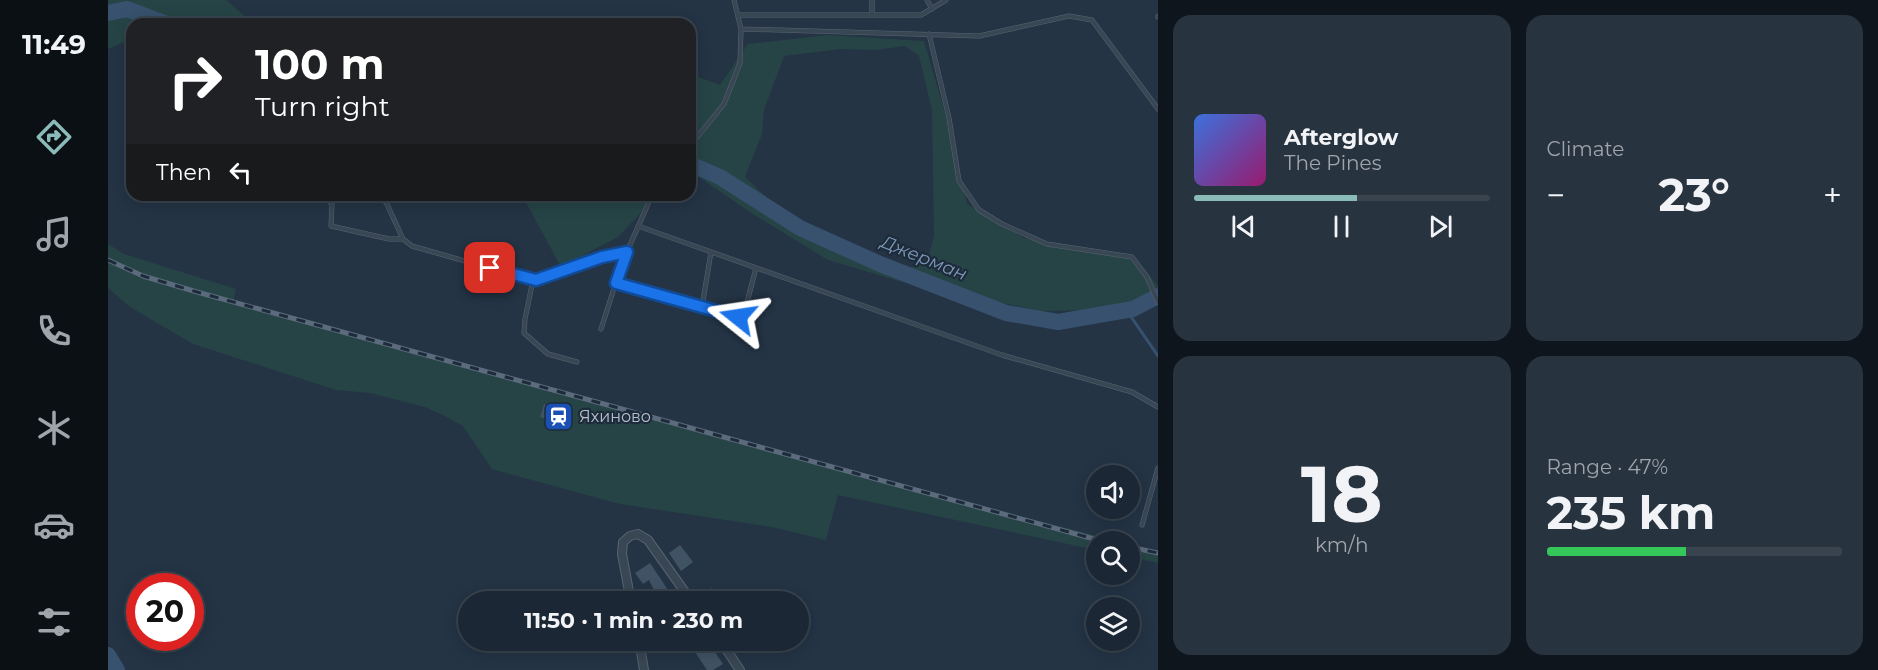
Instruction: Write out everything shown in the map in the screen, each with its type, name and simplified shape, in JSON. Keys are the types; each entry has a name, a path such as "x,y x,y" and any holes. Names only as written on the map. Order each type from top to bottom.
{"street":[{"path":"629,591 622,554 623,542 630,536 638,534 648,540 684,591"},
{"path":"641,651 644,670"},
{"path":"727,651 740,670"}],"lane":[{"path":"696,139 724,104 740,63 741,29 734,0"},
{"path":"872,0 872,15"},
{"path":"927,0 932,9"},
{"path":"738,15 921,15 946,0"},
{"path":"741,29 979,36 1069,16 1092,20 1158,109"},
{"path":"929,34 949,118 959,181 979,210 1002,224 1047,244 1132,257 1147,277 1158,302"},
{"path":"329,201 332,204 331,226 389,239 403,239"},
{"path":"384,201 403,239 412,246 533,280 549,277 602,257 627,252"},
{"path":"602,329 627,252 649,201"},
{"path":"638,226 1002,355 1132,392 1158,406"},
{"path":"702,307 711,252"},
{"path":"616,283 738,317 742,315 756,268"},
{"path":"533,280 524,333 548,354 577,362"},
{"path":"1142,525 1158,468"}],"green space":[{"path":"108,0 226,0 247,18 126,18 126,41 108,49"},
{"path":"828,35 924,41 951,134 967,204 1024,238 1133,255 1158,286 1158,304 1105,310 1041,311 902,282 828,260 753,214 696,175 696,76 720,85 748,44","holes":["905,46 919,56 932,110 934,236 928,258 904,272 809,227 766,197 745,177 762,134 764,110 784,56 841,49 875,50"]},
{"path":"525,201 652,201 618,237 561,267"},
{"path":"108,244 124,254 236,289 233,302 899,485 1086,533 1086,548 838,495 826,540 772,527 620,504 492,469 463,426 425,407 370,393 336,390 193,344 130,307 108,288"},
{"path":"1140,548 1158,552 1158,563 1140,559"}],"building":[{"path":"544,404 565,411 561,424 540,417"},
{"path":"680,545 693,562 681,571 669,553"},
{"path":"650,563 668,590 654,591 649,580 643,584 635,573"},
{"path":"694,651 714,651 723,664 713,670 707,670"}],"waterway":[{"name":"Джерман","path":"108,13 127,9 151,18"},
{"name":"Джерман","path":"696,167 720,177 800,228 880,264 1006,313 1058,322 1133,309 1158,296"},
{"path":"1127,311 1158,356"},
{"path":"108,655 117,670"}],"railway":[{"path":"108,260 143,276 197,292 1086,537"},
{"path":"1140,549 1158,553"}],"place":[{"name":"Яхиново","path":"558,416"}],"route":[{"path":"490,268 536,280 602,257 627,252 616,283 738,317"}]}
